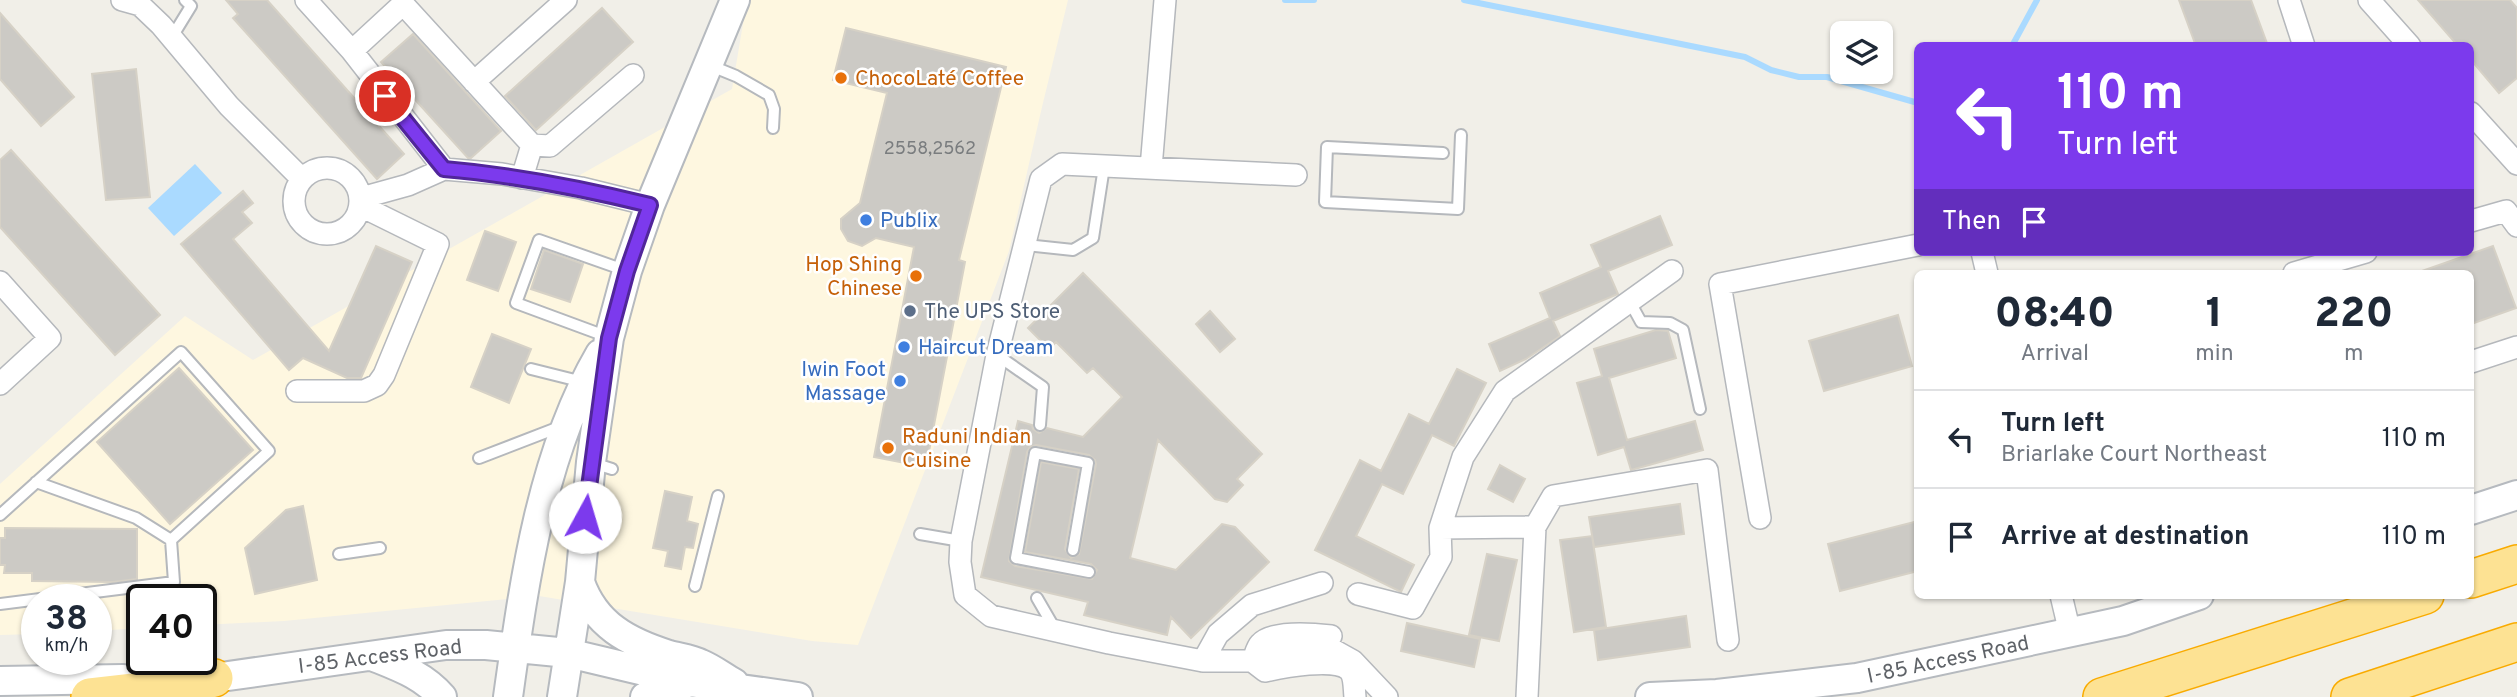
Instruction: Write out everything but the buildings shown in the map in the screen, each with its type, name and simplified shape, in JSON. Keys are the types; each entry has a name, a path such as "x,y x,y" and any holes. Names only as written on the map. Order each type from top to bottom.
{"highway":[{"path":"2474,578 2517,564"},
{"path":"2102,697 2412,599"},
{"path":"2350,697 2517,642"},
{"path":"90,697 187,686 214,678"}],"main road":[{"path":"562,697 601,465 609,338 627,271 650,205 735,0"},
{"path":"508,697 533,541 559,448 583,382 609,338"},
{"path":"2474,509 2517,495"},
{"path":"580,582 597,615 621,635 666,654 701,663 743,688"},
{"name":"I-85 Access Road","path":"1650,697 1717,694 1857,678 2123,621 2187,599"},
{"name":"I-85 Access Road","path":"0,681 214,678 446,645 568,653 690,682 799,697"},
{"path":"370,655 413,672 433,686 442,697"},
{"path":"645,697 667,687 690,682"}],"street":[{"path":"306,0 352,51 444,169"},
{"path":"474,82 566,0"},
{"path":"1151,168 1165,0"},
{"path":"2289,0 2303,42"},
{"path":"2369,0 2406,42"},
{"path":"128,1 141,5 172,37 229,106 302,179"},
{"path":"352,51 403,4 532,145 550,146 633,75"},
{"path":"2474,116 2517,163"},
{"path":"522,178 532,145"},
{"path":"1296,175 1062,164 1041,179 997,355 961,541 960,562 965,595 991,616 1203,661 1252,662 1272,654 1326,646 1353,661 1387,697"},
{"path":"322,168 333,168 352,179 361,202 356,219 349,227 329,235 318,234 300,221 294,200 302,179 322,168"},
{"path":"361,202 444,169 502,174 581,188 650,205"},
{"path":"297,391 364,391 377,385 384,375 438,244 361,202"},
{"path":"2474,220 2506,211 2517,226"},
{"path":"1760,518 1720,284 1914,246"},
{"path":"2304,270 2352,256"},
{"path":"1358,594 1413,608 1441,557 1440,528 1463,457 1505,391 1672,271"},
{"path":"0,282 50,338 0,384"},
{"path":"2474,361 2517,346"},
{"path":"1527,697 1535,527 1553,496 1707,470 1728,640"},
{"path":"1440,528 1535,527"},
{"path":"1203,661 1218,634 1252,605 1322,583"},
{"path":"2062,599 2070,633"},
{"path":"1292,650 1333,662 1349,670 1353,678 1355,697"}],"lane":[{"path":"172,37 191,6 185,0"},
{"path":"709,65 736,76 769,95 774,109 773,128"},
{"path":"1443,153 1327,147 1325,202 1458,209 1461,135"},
{"path":"1026,245 1073,250 1093,238 1104,167"},
{"path":"609,338 516,303 540,240 627,271"},
{"path":"1629,302 1641,322 1670,323 1683,330 1700,409"},
{"path":"0,515 181,352 269,451 171,540"},
{"path":"997,355 1043,387 1040,425"},
{"path":"531,369 583,382"},
{"path":"479,458 568,424"},
{"path":"1073,550 1088,463 1035,453 1016,558 1089,572"},
{"path":"36,482 136,518 171,540"},
{"path":"695,586 718,496"},
{"path":"920,534 961,541"},
{"path":"0,604 174,582 171,540"},
{"path":"338,554 380,548"},
{"path":"1037,598 1056,631"}],"shaded area":[{"path":"747,0 1068,0 1009,251 858,645 812,641 539,596 284,621 217,624 217,584 126,584 126,629 112,630 112,584 21,584 21,634 0,635 0,484 185,316 253,360 732,89"}],"water":[{"path":"195,164 222,193 174,236 148,208"}],"waterway":[{"path":"1285,0 1314,0"},
{"path":"1464,0 1745,57 1771,70 1799,77 1827,77 1914,102"},
{"path":"2014,42 2037,0"}],"place":[{"name":"ChocoLaté Coffee","path":"841,78"},
{"name":"Publix","path":"866,220"},
{"name":"Hop Shing Chinese","path":"916,276"},
{"name":"The UPS Store","path":"910,311"},
{"name":"Haircut Dream","path":"904,347"},
{"name":"Iwin Foot Massage","path":"900,381"},
{"name":"Raduni Indian Cuisine","path":"888,448"}],"route":[{"path":"385,96 444,169 502,174 581,188 650,205 627,271 609,338 585,517"}]}
